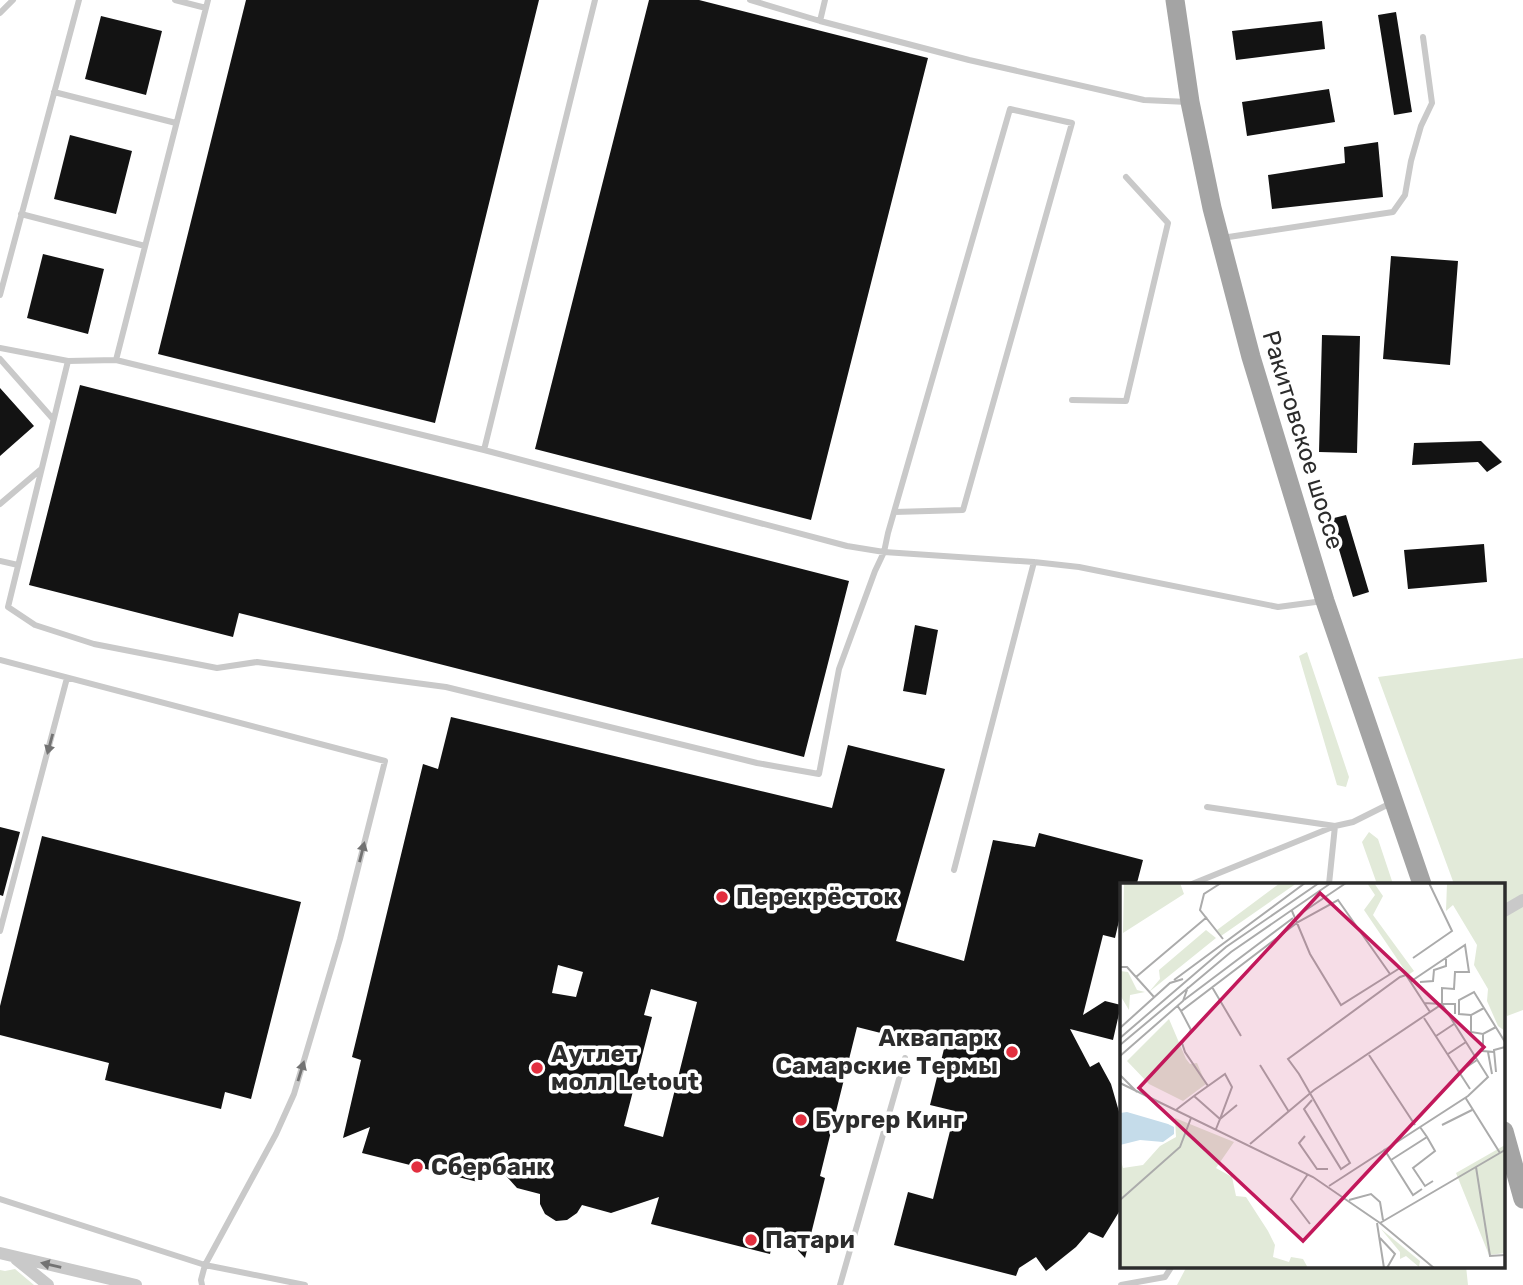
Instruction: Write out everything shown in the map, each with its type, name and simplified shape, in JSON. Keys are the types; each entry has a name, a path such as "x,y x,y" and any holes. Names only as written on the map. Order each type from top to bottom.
{"main road":[{"name":"Ракитовское шоссе","path":"1175,0 1190,103 1212,208 1251,357 1325,601 1422,883"},
{"path":"1506,1138 1523,1199"}],"street":[{"path":"1506,910 1523,900"},
{"path":"7,1254 48,1285"},
{"path":"7,1254 136,1285"}],"lane":[{"path":"0,13 13,0"},
{"path":"0,295 2,276 79,0"},
{"path":"175,0 206,8"},
{"path":"116,360 208,0"},
{"path":"484,450 595,0"},
{"path":"750,0 969,60 1144,100 1190,103"},
{"path":"820,21 825,0"},
{"path":"1220,239 1393,212 1405,195 1421,126 1432,103 1423,37"},
{"path":"54,92 176,123"},
{"path":"68,361 8,607 35,625 94,644 217,668 257,662 446,687 757,763 819,774 839,669 874,571 884,552 888,533 894,512 1010,109 1072,123 963,510 894,512"},
{"path":"1072,400 1126,401 1168,222 1126,177"},
{"path":"21,214 145,246"},
{"path":"0,348 68,361 116,360 484,450 847,546 884,552 1079,566 1278,607 1325,601"},
{"path":"0,359 54,419"},
{"path":"0,504 41,469"},
{"path":"0,561 18,565"},
{"path":"954,870 1034,562"},
{"path":"0,660 385,761 340,939 294,1094 276,1134 205,1265 200,1283"},
{"path":"0,932 67,678"},
{"path":"1194,883 1335,826 1353,822 1394,802"},
{"path":"1207,807 1335,826"},
{"path":"1329,883 1335,826"},
{"path":"840,1285 905,1058"},
{"path":"0,1199 205,1265 305,1285"},
{"path":"1121,1285 1165,1278 1171,1268"}],"green space":[{"path":"1307,652 1349,777 1346,787 1337,785 1299,656"},
{"path":"1523,658 1523,1010 1507,1016 1506,1013 1506,883 1454,883 1378,677"},
{"path":"1369,832 1378,839 1393,883 1377,883 1362,842"},
{"path":"1186,1268 1466,1268 1468,1285 1177,1285"},
{"path":"15,1269 34,1285 0,1285 0,1270"}],"building":[{"path":"246,0 539,0 435,423 158,354"},
{"path":"649,0 699,0 928,58 811,520 535,449"},
{"path":"1396,12 1412,112 1394,115 1378,15"},
{"path":"101,16 162,31 146,95 85,79"},
{"path":"1322,21 1325,49 1236,60 1232,31"},
{"path":"1329,89 1335,122 1247,136 1242,102"},
{"path":"70,135 132,151 116,214 54,199"},
{"path":"1378,142 1383,197 1272,209 1268,175 1345,163 1344,147"},
{"path":"43,254 104,269 88,334 27,318"},
{"path":"1391,256 1458,261 1450,365 1383,359"},
{"path":"1322,335 1360,336 1357,453 1319,452"},
{"path":"80,385 849,581 804,757 239,613 233,637 29,585"},
{"path":"0,388 34,426 0,456"},
{"path":"1481,441 1502,462 1487,472 1478,462 1412,465 1414,443"},
{"path":"1346,515 1369,592 1353,597 1330,519"},
{"path":"1484,544 1487,582 1408,589 1404,550"},
{"path":"915,625 938,630 926,695 903,691"},
{"path":"451,717 832,808 848,745 945,769 896,941 964,961 993,840 1035,847 1039,833 1143,860 1137,883 1120,883 1120,917 1115,938 1103,935 1083,1015 1105,1001 1120,1005 1113,1040 1070,1029 1090,1067 1099,1062 1111,1084 1120,1115 1120,1210 1103,1238 1089,1232 1076,1247 1046,1271 1036,1257 1019,1268 1016,1276 894,1245 908,1192 933,1199 955,1111 930,1105 944,1049 857,1027 820,1176 825,1178 805,1258 776,1227 770,1254 651,1224 659,1197 611,1213 582,1205 577,1213 567,1220 556,1221 545,1214 540,1204 540,1194 517,1188 489,1157 482,1183 362,1153 370,1127 343,1138 361,1060 352,1057 423,764 438,769","holes":["558,965 583,972 576,997 552,993","651,989 697,1002 663,1137 624,1126 652,1017 644,1015"]},
{"path":"0,827 20,832 3,896 0,895"},
{"path":"42,836 301,902 251,1099 225,1092 221,1109 105,1080 109,1063 0,1035 0,1006"}],"place":[{"name":"Перекрёсток","path":"722,897"},
{"name":"Аквапарк Самарские Термы","path":"1012,1052"},
{"name":"Аутлет молл Letout","path":"537,1068"},
{"name":"Бургер Кинг","path":"801,1120"},
{"name":"Сбербанк","path":"417,1167"},
{"name":"Патари","path":"751,1240"}]}
